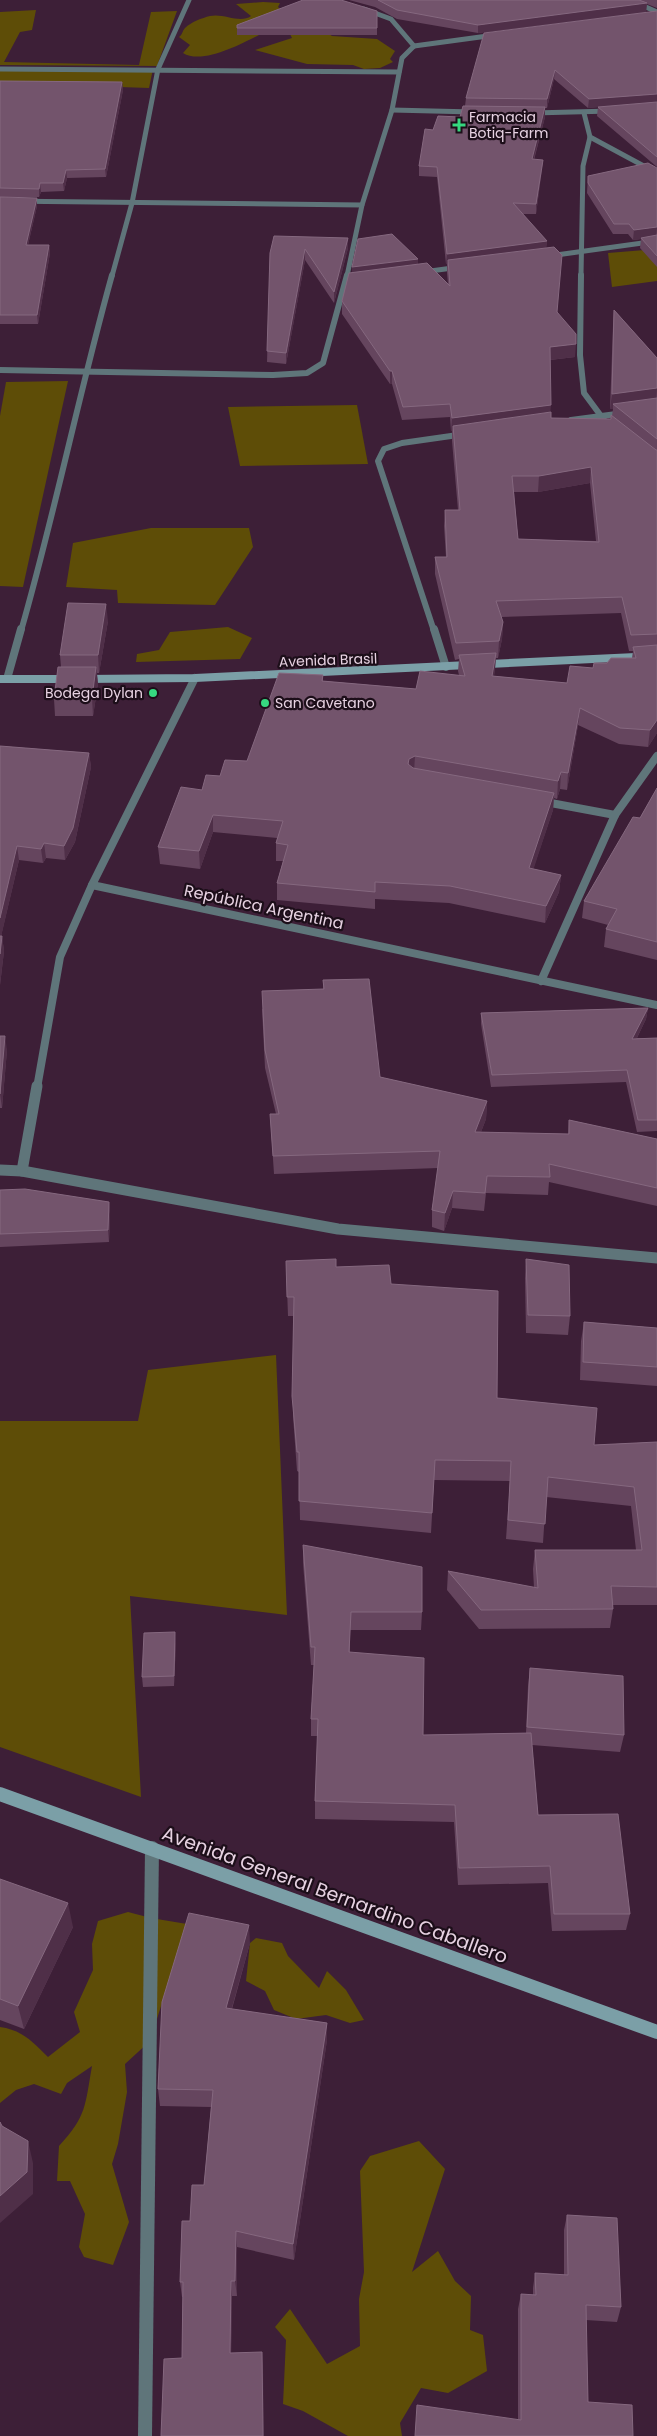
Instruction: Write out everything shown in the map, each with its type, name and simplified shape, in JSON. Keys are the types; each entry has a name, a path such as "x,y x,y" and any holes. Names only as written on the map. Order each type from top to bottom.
{"street":[{"path":"4,679 40,560 85,370 132,203 158,69 189,0"},
{"path":"630,0 657,13"},
{"path":"356,7 374,11 391,19 414,46"},
{"path":"647,16 657,13"},
{"path":"0,370 85,370 273,375 307,373 323,363 346,281 362,204 392,110 402,58 414,46 502,34"},
{"path":"0,69 399,72"},
{"path":"392,110 481,112"},
{"path":"528,113 584,113 620,110"},
{"path":"584,113 590,137 583,166 580,355 584,393 600,416 614,428"},
{"path":"590,137 657,173"},
{"path":"0,201 362,204"},
{"path":"543,256 657,241"},
{"path":"415,272 464,266"},
{"path":"346,281 356,280"},
{"path":"560,422 628,412"},
{"path":"446,668 378,461 384,449 402,443 471,434"},
{"name":"Avenida Brasil","path":"4,679 195,678 446,668 657,656"},
{"path":"22,1171 60,957 92,885 195,678"},
{"path":"541,981 615,814 657,756"},
{"path":"528,799 615,814"},
{"name":"República Argentina","path":"92,885 657,1005"},
{"path":"0,1170 22,1171 338,1228 657,1258"},
{"name":"Avenida General Bernardino Caballero","path":"0,1794 657,2032"},
{"path":"145,2436 152,1848"}],"shaded area":[{"path":"280,3 278,7 283,12 261,15 259,35 232,48 211,55 200,57 183,53 190,45 179,37 190,24 215,15 237,19 247,18 251,16 236,4"},
{"path":"36,10 32,30 20,32 4,62 139,65 151,12 177,11 157,66 0,65 0,12"},
{"path":"288,30 324,31 332,36 377,39 395,51 390,59 393,62 380,68 364,69 353,65 307,64 255,50 292,38"},
{"path":"153,69 149,88 0,83 0,70"},
{"path":"657,249 657,281 612,287 608,253"},
{"path":"68,381 23,587 0,586 0,416 6,382"},
{"path":"357,405 368,464 240,466 228,407"},
{"path":"151,528 249,528 253,547 215,605 118,603 117,590 66,587 73,543"},
{"path":"228,627 252,638 240,659 136,662 137,654 159,650 170,632"},
{"path":"276,1355 287,1615 130,1596 141,1797 0,1747 0,1421 138,1421 148,1370"},
{"path":"128,1912 187,1924 150,2041 125,2064 127,2092 118,2144 112,2164 129,2222 113,2265 84,2257 79,2247 85,2214 70,2181 57,2181 59,2146 80,2118 88,2091 92,2066 67,2083 61,2094 34,2084 16,2090 0,2103 0,2027 21,2034 48,2057 80,2032 74,2012 93,1970 92,1944 98,1921"},
{"path":"256,1938 282,1943 288,1956 319,1988 327,1971 346,1990 364,2020 350,2023 326,2015 296,2019 274,2010 265,1991 246,1981 250,1943"},
{"path":"419,2141 445,2169 412,2272 438,2251 455,2281 471,2296 470,2330 483,2335 487,2371 448,2393 421,2388 400,2423 402,2436 348,2436 303,2411 283,2404 286,2340 275,2327 290,2309 327,2364 360,2346 359,2299 364,2272 360,2171 370,2156"}],"building":[{"path":"303,0 341,0 377,11 377,28 237,28 237,25"},
{"path":"378,0 639,0 647,3 478,25 397,10"},
{"path":"657,11 657,94 589,99 555,70 547,99 466,98 484,33"},
{"path":"0,81 122,82 105,169 66,170 63,183 40,183 39,189 0,188"},
{"path":"657,102 657,157 598,107"},
{"path":"463,106 545,107 532,159 543,160 536,204 513,203 547,241 447,254 437,167 419,166 425,129 433,130 438,116 460,117"},
{"path":"648,163 657,168 657,227 634,230 629,224 614,224 588,183 588,176"},
{"path":"0,197 37,198 26,245 49,245 37,315 0,315"},
{"path":"392,234 418,259 352,267 358,239"},
{"path":"657,235 657,256 641,238"},
{"path":"274,236 348,238 334,292 305,249 286,353 267,351 270,253"},
{"path":"554,247 562,255 557,312 576,334 576,344 550,347 551,405 452,418 450,404 403,407 392,371 390,371 342,301 349,273 427,263 450,286 448,260"},
{"path":"614,310 657,358 657,388 612,394"},
{"path":"657,398 657,439 613,404"},
{"path":"551,412 551,418 611,419 611,415 657,450 657,634 631,635 622,597 496,601 503,622 499,641 456,643 435,557 447,557 445,510 460,510 453,426","holes":["591,467 599,542 518,539 512,476 539,476"]},
{"path":"68,603 106,604 98,655 60,655"},
{"path":"657,645 657,720 650,730 620,728 580,708 568,773 561,772 558,781 415,756 409,759 408,764 413,768 554,793 529,868 561,875 546,906 450,886 375,882 375,892 277,883 288,845 276,843 283,821 213,815 199,851 158,847 181,787 202,790 206,775 220,776 225,760 247,761 279,673 323,675 322,681 416,689 420,671 465,676 459,655 496,653 492,676 567,683 570,666 593,668 594,663 607,663 611,658 636,658 633,647"},
{"path":"58,667 96,667 92,698 54,699"},
{"path":"0,746 89,753 73,828 64,846 44,843 41,849 17,846 0,918"},
{"path":"657,788 657,942 606,929 617,909 584,901 633,817 640,818"},
{"path":"0,936 2,936 0,954"},
{"path":"369,979 380,1077 487,1101 475,1132 569,1134 569,1120 657,1139 657,1188 549,1164 550,1177 487,1176 485,1193 453,1191 445,1213 432,1210 440,1151 273,1156 270,1114 279,1114 265,1050 262,991 324,989 323,980"},
{"path":"648,1008 632,1039 657,1038 657,1120 638,1120 627,1070 492,1075 481,1013"},
{"path":"0,1036 5,1036 0,1094"},
{"path":"25,1189 109,1202 108,1230 0,1234 0,1190"},
{"path":"336,1259 336,1267 389,1265 391,1284 498,1291 497,1398 597,1408 594,1445 657,1442 657,1587 611,1586 613,1609 481,1610 448,1571 538,1588 535,1550 642,1550 634,1487 548,1477 545,1524 508,1520 511,1461 435,1460 432,1513 299,1501 299,1452 297,1452 292,1396 294,1297 287,1297 286,1261"},
{"path":"526,1259 569,1265 570,1316 528,1315"},
{"path":"584,1322 657,1328 657,1367 583,1362"},
{"path":"303,1545 422,1567 422,1612 351,1612 349,1652 424,1658 423,1735 531,1733 538,1815 618,1814 630,1914 554,1914 550,1866 459,1868 455,1805 315,1801 318,1719 311,1719 315,1647 311,1647"},
{"path":"175,1632 174,1676 142,1677 144,1633"},
{"path":"530,1668 623,1676 624,1735 527,1727"},
{"path":"0,1879 68,1903 18,2006 0,1999"},
{"path":"189,1913 249,1925 226,2008 327,2023 293,2244 236,2231 235,2281 231,2281 230,2353 262,2352 263,2436 161,2436 164,2359 182,2358 183,2282 180,2282 182,2221 190,2221 192,2185 204,2185 213,2090 158,2089 162,2002"},
{"path":"0,2122 2,2126 28,2141 27,2172 0,2196"},
{"path":"567,2215 617,2218 621,2307 586,2305 588,2402 632,2405 633,2436 415,2436 417,2405 521,2420 521,2294 536,2295 535,2273 568,2275"}],"place":[{"name":"Farmacia Botiq-Farm","path":"459,125"},
{"name":"Bodega Dylan","path":"153,693"},
{"name":"San Cavetano","path":"265,703"}]}
